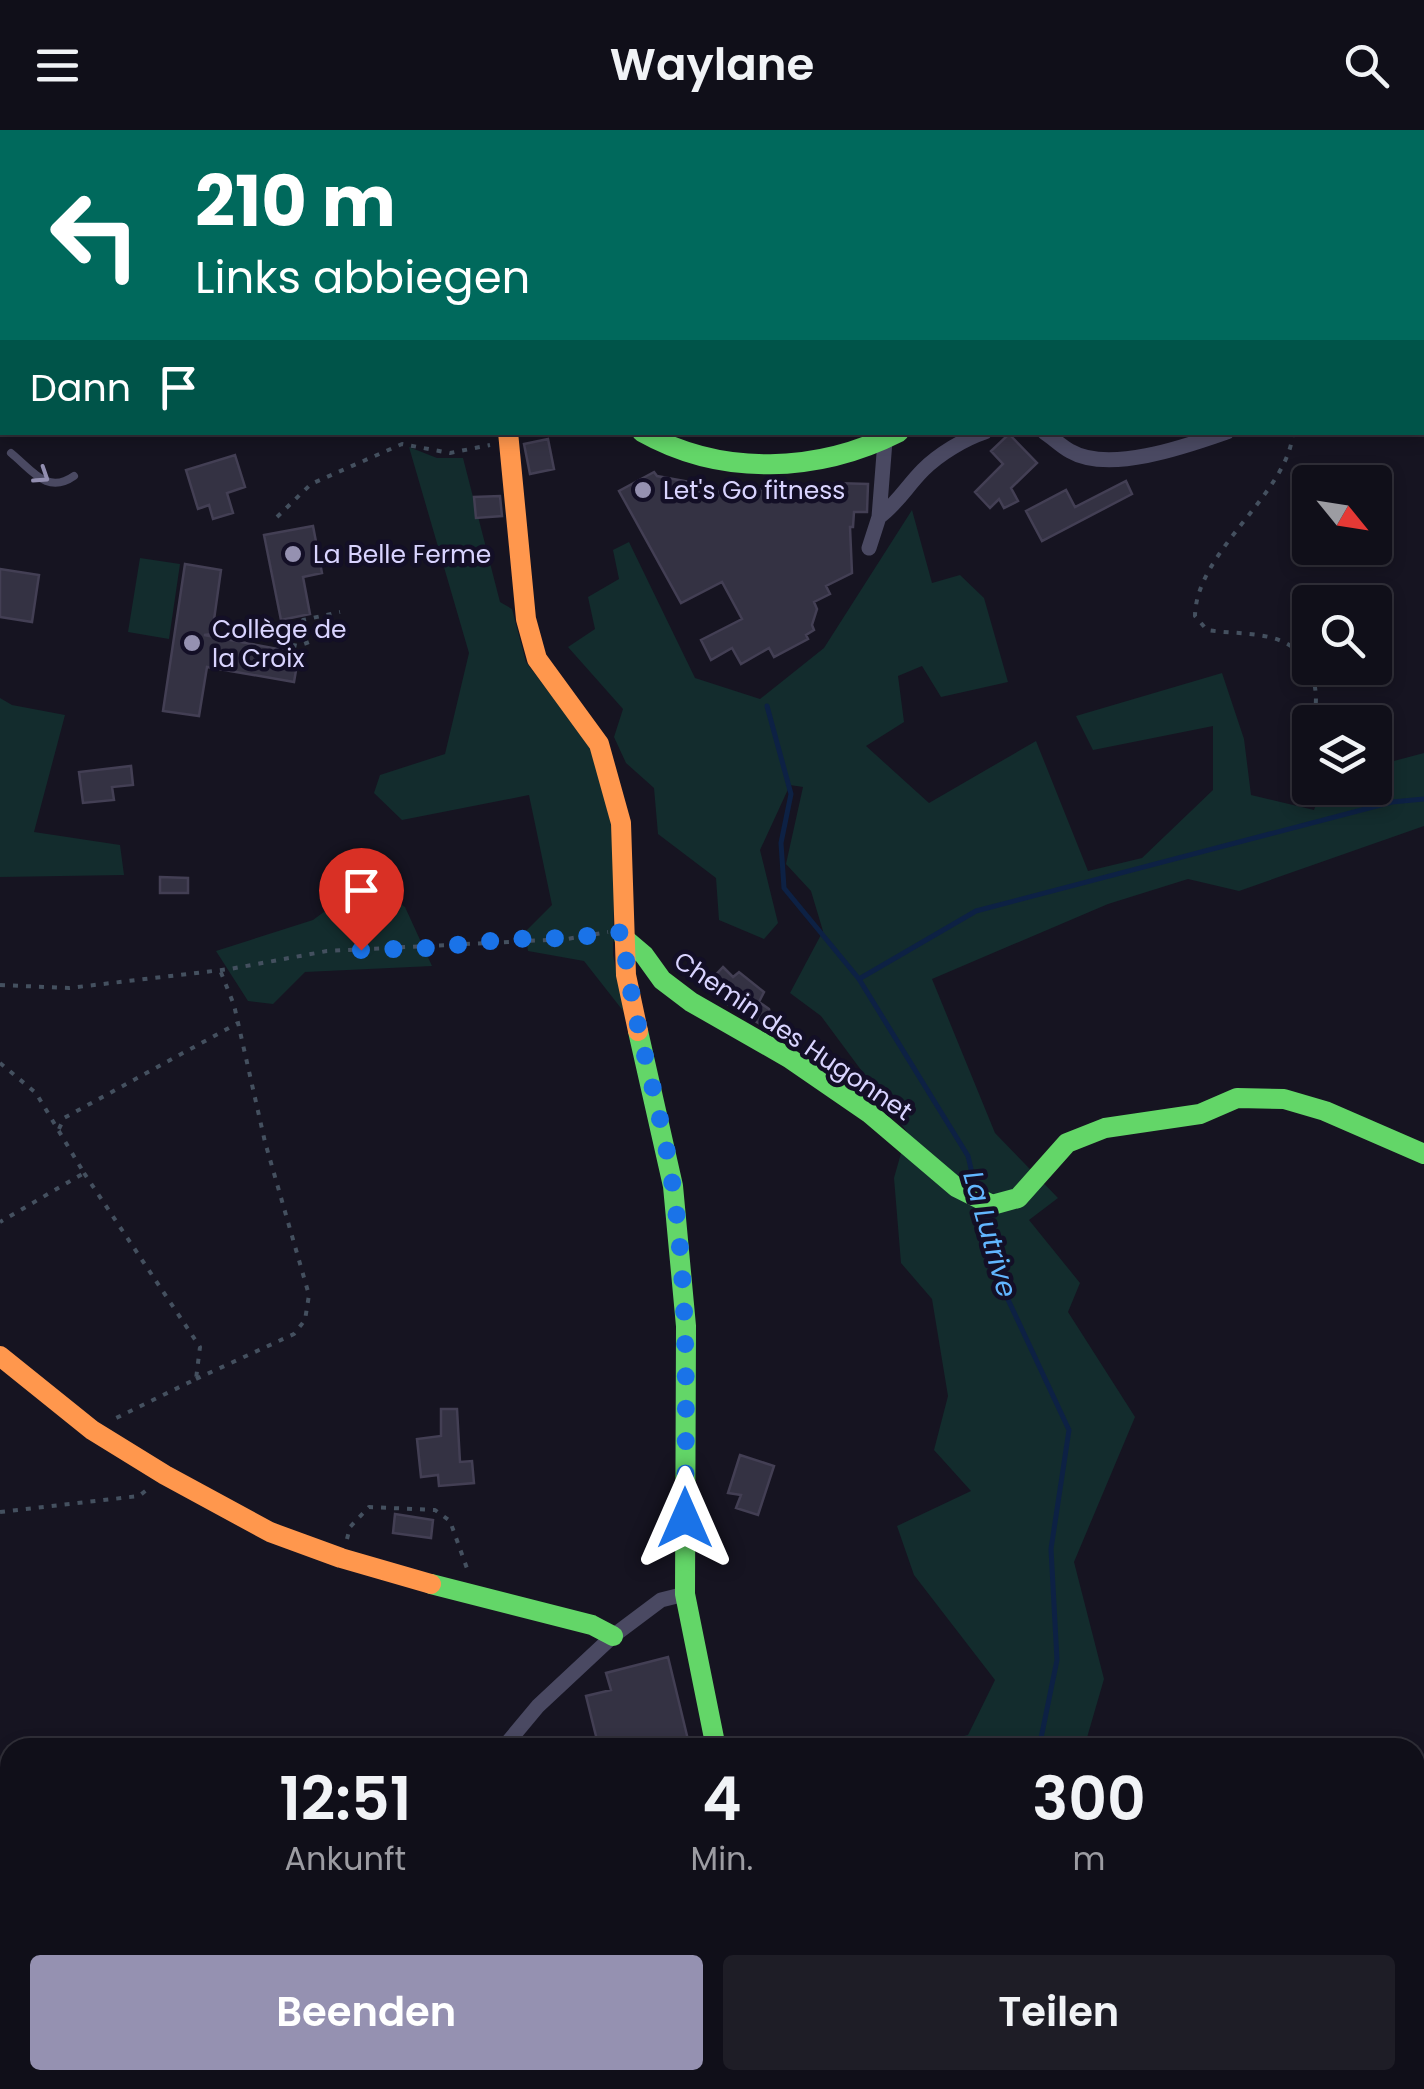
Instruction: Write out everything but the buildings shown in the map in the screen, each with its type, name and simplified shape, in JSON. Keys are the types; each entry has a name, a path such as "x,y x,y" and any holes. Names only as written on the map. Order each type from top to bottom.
{"street":[{"path":"649,435 691,454 728,463 779,464 826,458 892,436 869,548"},
{"path":"878,516 898,503 923,469 979,435"},
{"path":"1048,435 1073,454 1117,460 1173,450 1218,435"},
{"path":"504,438 526,619 537,658 598,744 621,823 626,975 675,1204 686,1326 685,1594 714,1738"},
{"name":"Chemin des Hugonnet","path":"623,935 662,980 691,1002 789,1058 869,1112 956,1187 992,1205 1018,1198 1068,1143 1105,1128 1200,1114 1236,1098 1284,1098 1325,1111 1424,1154"},
{"path":"0,1356 92,1430 165,1476 270,1532 342,1558 478,1598 592,1625 613,1636"},
{"path":"511,1738 538,1706 613,1636 661,1600 685,1594"}],"lane":[{"path":"10,453 50,485 62,484 74,476"}],"path":[{"path":"1293,435 1279,470 1195,596 1195,616 1207,630 1268,635 1287,642 1304,657 1318,705"},
{"path":"277,517 311,484 402,444 450,453 504,438"},
{"path":"279,642 298,646 309,642 304,620 340,612"},
{"path":"1360,697 1360,705"},
{"path":"0,984 69,988 220,970 327,951 623,935"},
{"path":"92,1430 294,1334 306,1320 309,1295 264,1142 238,1023 220,970"},
{"path":"58,1130 64,1118 238,1023"},
{"path":"0,1063 36,1093 84,1173 200,1347 196,1379"},
{"path":"0,1222 84,1173"},
{"path":"0,1512 139,1496 165,1476"},
{"path":"342,1558 350,1527 369,1507 435,1510 450,1521 478,1598"}],"green space":[{"path":"409,447 437,458 463,458 500,602 512,609 526,662 593,750 615,841 613,955 624,1012 584,961 528,951 525,932 552,905 529,795 402,820 374,793 380,775 445,754 469,653"},
{"path":"912,510 932,583 960,575 984,598 1008,682 941,697 922,666 898,676 904,722 866,746 929,803 1036,741 1088,871 1142,858 1213,790 1213,726 1093,750 1076,716 1222,673 1244,739 1251,795 1314,810 1316,805 1392,805 1392,761 1424,753 1424,826 1239,891 1188,879 1108,904 932,979 995,1133 1058,1198 1029,1220 1080,1283 1068,1312 1135,1417 1074,1562 1104,1679 1087,1738 956,1738 968,1735 995,1680 914,1575 897,1526 971,1491 934,1450 948,1396 932,1299 901,1263 894,1178 907,1132 821,1016 790,993 823,931 811,891 786,864 803,787 790,785 760,850 778,923 764,939 719,920 716,878 658,834 654,788 626,763 614,737 623,709 568,647 595,629 588,597 619,579 613,550 629,542 695,678 760,699 824,648"},
{"path":"140,558 180,564 169,639 128,632"},
{"path":"0,698 12,705 65,715 34,832 120,845 124,875 0,877"},
{"path":"367,880 405,907 432,966 305,972 273,1004 248,1001 216,951 313,920"}],"waterway":[{"name":"La Lutrive","path":"767,706 791,794 781,843 784,888 859,979 968,1156 976,1190"},
{"path":"859,979 976,911 1392,802 1424,799"},
{"name":"La Lutrive","path":"980,1206 998,1278 1069,1430 1051,1549 1057,1660 1041,1738"}],"traffic: fast":[{"path":"648,435 705,457 770,464 836,456 892,435"},
{"path":"624,938 644,955 662,980 691,1002 789,1058 869,1113 956,1187 992,1205 1018,1198 1067,1143 1105,1128 1200,1114 1237,1098 1284,1099 1325,1111 1424,1154"},
{"path":"638,1031 673,1186 686,1326 685,1594 714,1738"},
{"path":"431,1584 592,1625 613,1636"}],"traffic: slow":[{"path":"508,435 526,619 537,659 599,744 621,823 626,975 638,1031"},
{"path":"0,1356 92,1430 270,1532 431,1584"}],"place":[{"name":"Let's Go fitness","path":"643,490"},
{"name":"La Belle Ferme","path":"293,554"},
{"name":"Collège de la Croix","path":"192,643"}],"route":[{"path":"361,950 623,932 626,975 673,1186 686,1326 685,1518"}]}
